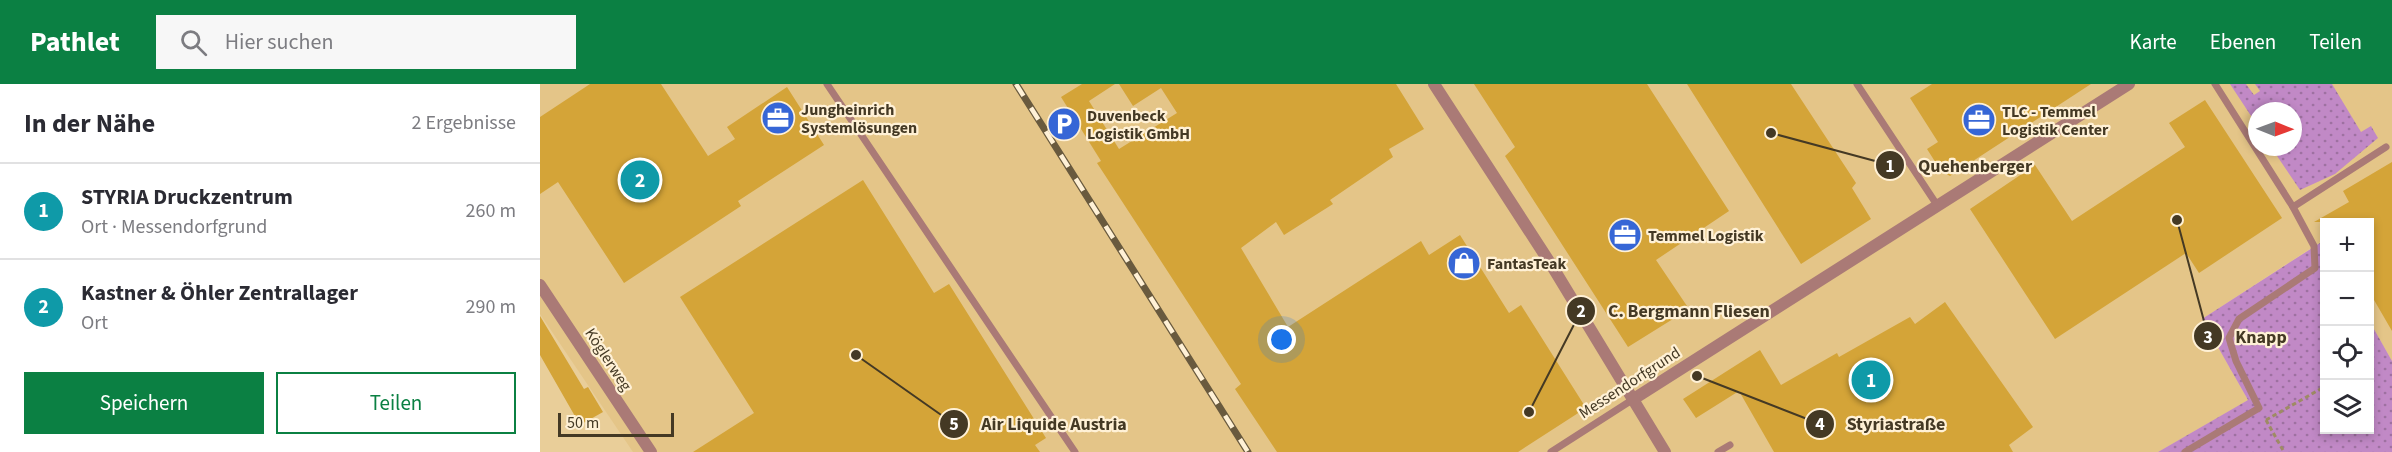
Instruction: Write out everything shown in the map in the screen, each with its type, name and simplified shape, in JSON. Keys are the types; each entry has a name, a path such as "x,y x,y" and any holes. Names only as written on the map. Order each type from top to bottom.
{"street":[{"path":"1434,84 1552,266 1665,452"},
{"name":"Messendorfgrund","path":"1632,400 2129,84"},
{"name":"Köglerweg","path":"540,285 646,450"}],"lane":[{"path":"827,84 1075,452"},
{"path":"1857,84 1937,205"},
{"path":"2185,452 2259,408 2236,360 2229,338 2239,319 2315,268 2314,246 2293,207 2215,84"},
{"path":"2293,207 2386,147"},
{"name":"Messendorfgrund","path":"1551,452 1632,400"},
{"path":"1718,452 1730,445"}],"path":[{"path":"2266,420 2320,390"},
{"path":"2259,408 2284,452"}],"shaded area":[{"path":"540,84 2392,84 2392,361 2374,329 2374,218 2320,218 2320,242 2202,319 2248,400 2158,452 633,452 540,314"},
{"path":"2230,84 2246,84 2254,95 2260,91 2255,84 2332,84 2361,132 2371,126 2378,138 2335,174 2300,190 2277,156 2302,156 2302,102 2248,102 2248,111"},
{"path":"2320,243 2320,434 2374,434 2374,329 2392,361 2392,452 2158,452 2248,400 2202,319"}],"building":[{"path":"590,84 661,84 708,156 735,139 727,127 787,87 824,145 738,201 741,206 624,283 558,182 540,194 540,117"},
{"path":"1082,84 1115,84 1089,101 1119,149 1177,113 1161,88 1133,106 1119,84 1396,84 1424,129 1389,149 1393,157 1330,200 1333,204 1284,235 1276,222 1241,248 1288,327 1421,241 1429,255 1460,235 1509,313 1521,305 1586,408 1518,452 1277,452 1235,389 1241,384 1097,163 1101,161 1061,97"},
{"name":"Temmel Logistik","path":"1474,84 1647,84 1729,211 1656,260 1689,309 1628,347 1505,156 1515,147"},
{"path":"1687,84 1791,84 1856,183 1852,188 1871,219 1801,264"},
{"name":"TLC - Temmel Logistik Center","path":"1932,84 2091,84 1950,176 1941,171 1927,149 1938,142 1910,98"},
{"path":"2205,100 2282,218 2199,273 2186,253 2055,339 1970,209 2035,165 2072,221 2185,147 2169,123"},
{"path":"2392,162 2392,331 2374,300 2374,218 2321,218 2349,202 2343,191"},
{"path":"863,180 934,293 949,284 1046,438 1035,445 1040,452 693,452 754,413 680,297"},
{"path":"1945,302 2033,427 2009,445 2013,452 1774,452 1739,391 1696,418 1683,399 1760,350 1781,385 1837,353 1839,357 1910,317 1915,324"},
{"path":"540,316 584,389 588,387 603,412 580,425 540,355"}],"railway":[{"path":"1016,84 1248,452"}],"place":[{"name":"Jungheinrich Systemlösungen","path":"778,118"},
{"name":"TLC - Temmel Logistik Center","path":"1979,120"},
{"name":"Duvenbeck Logistik GmbH","path":"1064,124"},
{"name":"Quehenberger","path":"1771,133"},
{"name":"Kastner & Öhler Zentrallager","path":"640,180"},
{"name":"Knapp","path":"2177,220"},
{"name":"Temmel Logistik","path":"1625,235"},
{"name":"FantasTeak","path":"1464,263"},
{"name":"Air Liquide Austria","path":"856,355"},
{"name":"Styriastraße","path":"1697,376"},
{"name":"STYRIA Druckzentrum","path":"1871,380"},
{"name":"C. Bergmann Fliesen","path":"1529,412"}]}
